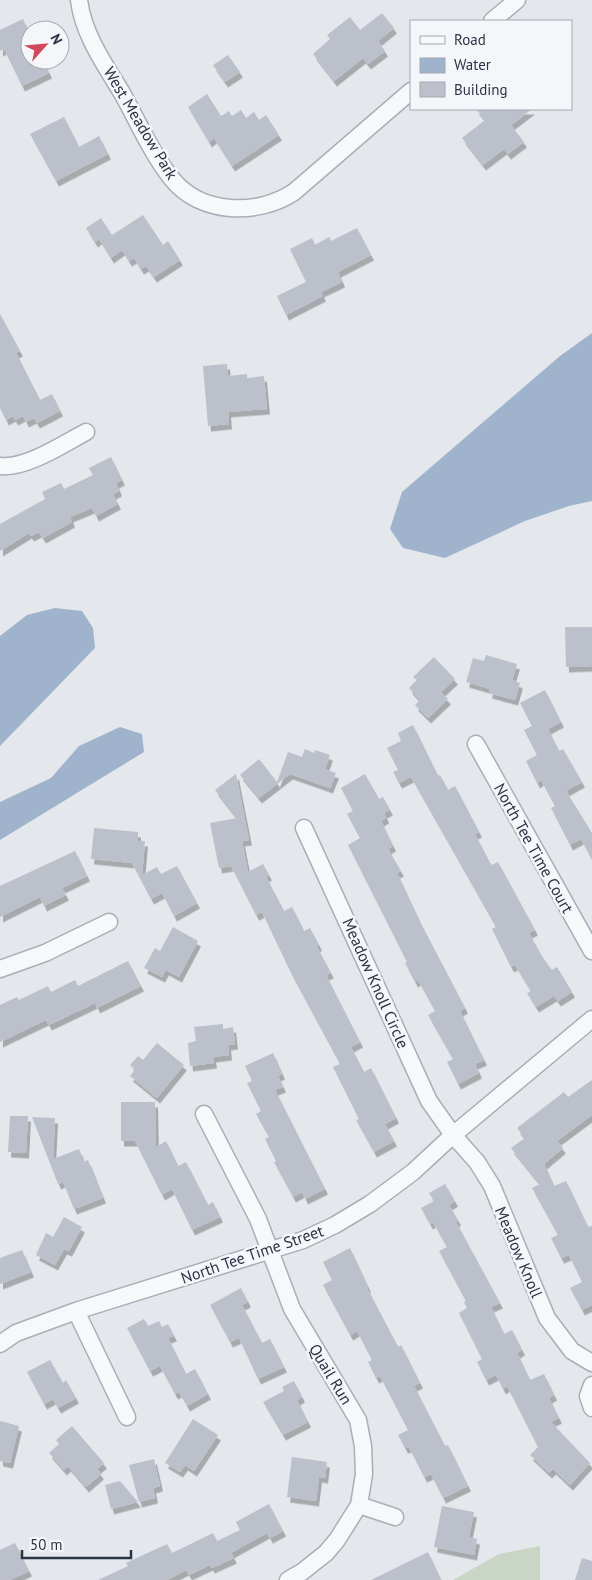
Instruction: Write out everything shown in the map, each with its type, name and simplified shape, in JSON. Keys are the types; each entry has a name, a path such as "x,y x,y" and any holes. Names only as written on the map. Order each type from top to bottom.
{"street":[{"name":"West Meadow Park","path":"79,0 89,35 172,180 182,190 209,203 238,210 279,202 294,192 410,92"},
{"path":"493,20 517,0"},
{"path":"0,466 7,467 29,461 86,432"},
{"name":"North Tee Time Court","path":"476,744 592,951"},
{"name":"Meadow Knoll Circle","path":"304,828 425,1093 453,1135"},
{"path":"0,968 45,952 109,922"},
{"name":"North Tee Time Street","path":"0,1344 16,1333 76,1310 303,1240 327,1229 370,1204 413,1172 453,1135 592,1019"},
{"name":"Quail Run","path":"204,1114 258,1219 292,1309 358,1420 363,1446 364,1474 359,1504"},
{"name":"Meadow Knoll","path":"453,1135 477,1162 492,1186 547,1318 572,1351 592,1363"},
{"path":"76,1310 127,1417"},
{"path":"592,1385 588,1396 592,1408"},
{"path":"288,1580 302,1572 326,1553 337,1540 359,1504 395,1517"}],"green space":[{"path":"540,1546 540,1580 453,1580 499,1554"}],"water":[{"path":"592,333 592,501 569,506 525,521 445,558 403,548 390,529 402,492 560,356"},
{"path":"55,608 82,611 93,628 95,648 0,746 0,636 27,615"},
{"path":"120,727 142,734 144,752 0,840 0,802 51,778 79,746"}],"building":[{"path":"382,13 394,28 378,41 385,51 368,64 363,58 334,81 313,54 330,39 327,35 350,17 360,30"},
{"path":"20,20 20,70 48,70 49,73 22,86 4,49 0,51 0,30"},
{"path":"228,55 240,72 225,82 213,65"},
{"path":"207,94 221,116 229,111 232,116 241,110 246,118 254,112 259,120 266,115 279,135 232,166 214,138 209,142 188,107"},
{"path":"477,110 531,110 511,125 524,142 508,154 504,149 483,165 462,138 485,120"},
{"path":"64,117 79,147 99,136 108,154 56,181 30,134"},
{"path":"143,215 163,245 168,241 180,260 154,277 146,266 141,269 134,258 129,261 122,250 111,258 99,239 95,242 86,228 101,218 112,235"},
{"path":"357,228 371,255 338,272 342,282 321,292 323,296 286,315 277,296 306,282 290,249 312,238 315,245 329,237 331,241"},
{"path":"0,314 20,351 16,353 40,400 52,394 60,411 37,423 34,418 26,422 23,416 15,420 13,416 6,420 0,408"},
{"path":"227,364 228,376 247,374 247,378 264,376 267,409 228,412 229,424 208,426 203,366"},
{"path":"111,457 122,480 116,483 119,491 113,494 118,504 96,516 92,508 70,517 72,522 43,538 39,532 31,536 29,533 0,551 0,524 45,499 42,492 61,483 64,489 93,475 89,468"},
{"path":"565,627 592,627 592,666 566,667"},
{"path":"486,655 517,664 512,680 520,683 515,700 489,693 490,689 466,682 473,658 484,661"},
{"path":"434,657 455,679 441,692 448,699 428,718 415,705 420,700 409,688 417,680 413,677"},
{"path":"545,690 561,722 548,729 559,751 563,749 582,782 566,791 592,833 592,860 581,839 570,845 551,808 555,806 541,780 537,783 526,761 537,755 524,730 532,726 520,703"},
{"path":"413,725 438,776 440,775 448,790 455,786 479,832 475,834 491,865 498,862 535,930 529,933 543,958 552,970 557,967 572,992 558,1001 554,996 536,1007 527,993 531,991 515,965 511,967 492,929 496,927 411,777 399,783 393,772 398,770 387,748 401,741 398,733"},
{"path":"305,749 314,753 315,750 330,755 325,769 336,773 330,788 290,774 259,798 240,775 259,759 277,782 288,752 302,757"},
{"path":"236,774 249,840 242,841 248,872 263,864 269,875 266,877 284,911 292,907 304,931 310,928 319,945 317,947 331,973 326,975 360,1042 351,1047 364,1072 371,1068 396,1118 385,1124 394,1141 374,1152 356,1120 359,1119 333,1067 340,1064 292,975 262,912 256,915 231,866 219,868 210,823 237,818 215,790"},
{"path":"365,774 379,799 383,797 390,810 384,813 386,818 381,821 393,846 388,849 401,871 397,873 465,1008 460,1011 484,1060 475,1064 479,1073 458,1084 447,1062 453,1059 428,1015 435,1011 418,980 415,982 405,963 407,962 348,845 360,838 347,814 353,811 341,788"},
{"path":"94,828 138,832 138,841 145,841 142,875 157,867 161,874 177,866 197,903 174,916 162,893 151,899 132,863 91,859"},
{"path":"75,851 87,876 62,888 66,895 44,906 40,897 0,917 0,886"},
{"path":"173,927 198,941 179,977 166,970 162,977 144,968 155,948 160,951"},
{"path":"128,961 141,986 97,1008 95,1003 49,1025 46,1020 0,1042 0,1005 17,997 19,1000 48,986 51,992 75,980 78,986"},
{"path":"223,1024 223,1029 233,1027 235,1044 228,1045 229,1055 213,1057 214,1063 190,1066 188,1043 196,1041 194,1027"},
{"path":"157,1043 184,1065 157,1098 130,1076 135,1070 130,1065 138,1056 143,1060"},
{"path":"273,1053 282,1074 278,1076 283,1087 275,1090 325,1189 305,1199 302,1192 293,1197 274,1162 276,1161 265,1139 269,1137 256,1114 261,1111 247,1083 252,1081 245,1066"},
{"path":"592,1080 592,1115 557,1141 563,1148 544,1164 554,1186 566,1181 588,1227 592,1226 592,1305 582,1310 570,1288 582,1282 569,1255 561,1258 551,1238 558,1235 532,1188 540,1184 511,1148 525,1138 517,1128 564,1092 568,1097"},
{"path":"121,1102 155,1102 156,1147 166,1141 178,1166 186,1162 208,1205 213,1202 220,1217 192,1230 172,1189 162,1195 135,1141 121,1141"},
{"path":"10,1116 28,1116 26,1153 8,1152"},
{"path":"32,1117 55,1118 53,1159 79,1149 84,1162 88,1160 103,1198 74,1209 63,1182 58,1184"},
{"path":"445,1184 455,1201 449,1205 458,1220 456,1222 500,1303 491,1307 504,1334 512,1330 522,1350 517,1353 530,1380 544,1374 554,1395 549,1398 559,1418 551,1422 590,1463 570,1485 553,1469 549,1473 530,1455 538,1447 507,1386 503,1389 496,1375 486,1380 477,1362 482,1359 459,1313 467,1308 464,1302 466,1301 439,1251 447,1247 433,1222 430,1224 421,1208 434,1201 429,1193"},
{"path":"64,1217 82,1227 69,1251 64,1249 55,1265 36,1255 46,1233 53,1237"},
{"path":"350,1248 367,1288 398,1347 401,1345 420,1383 414,1386 445,1446 448,1445 468,1486 443,1498 431,1474 424,1477 409,1447 405,1448 398,1435 408,1430 380,1376 376,1378 368,1362 372,1360 357,1331 350,1335 323,1285 332,1280 323,1262"},
{"path":"22,1250 31,1272 0,1284 0,1258"},
{"path":"241,1288 248,1302 242,1305 262,1343 270,1339 284,1367 258,1379 239,1338 230,1342 210,1305"},
{"path":"144,1319 148,1326 159,1321 162,1327 168,1324 174,1336 168,1338 186,1374 195,1369 208,1394 187,1406 179,1392 175,1394 160,1366 150,1371 127,1328"},
{"path":"50,1360 63,1383 66,1380 76,1398 58,1408 53,1399 44,1404 27,1372"},
{"path":"294,1381 302,1397 297,1400 308,1422 283,1435 263,1402 284,1391 282,1387"},
{"path":"193,1419 218,1435 194,1471 185,1465 180,1472 165,1463"},
{"path":"0,1421 19,1426 10,1463 0,1461"},
{"path":"72,1426 104,1463 97,1469 101,1474 86,1487 68,1466 64,1470 49,1453 59,1444 56,1440"},
{"path":"292,1457 327,1462 325,1478 319,1477 316,1501 287,1497"},
{"path":"154,1459 160,1486 153,1488 155,1498 139,1502 129,1465"},
{"path":"120,1481 138,1502 111,1509 105,1485"},
{"path":"269,1504 283,1531 270,1538 267,1533 231,1553 234,1558 212,1568 210,1565 189,1575 186,1570 167,1580 98,1580 128,1566 126,1563 167,1544 172,1553 213,1533 217,1541 240,1530 236,1522"},
{"path":"442,1506 474,1512 469,1537 477,1539 474,1555 434,1547"},
{"path":"15,1543 29,1571 10,1580 0,1580 0,1550"},
{"path":"428,1552 441,1580 371,1580"},
{"path":"582,1558 592,1561 592,1580 575,1580"}]}
